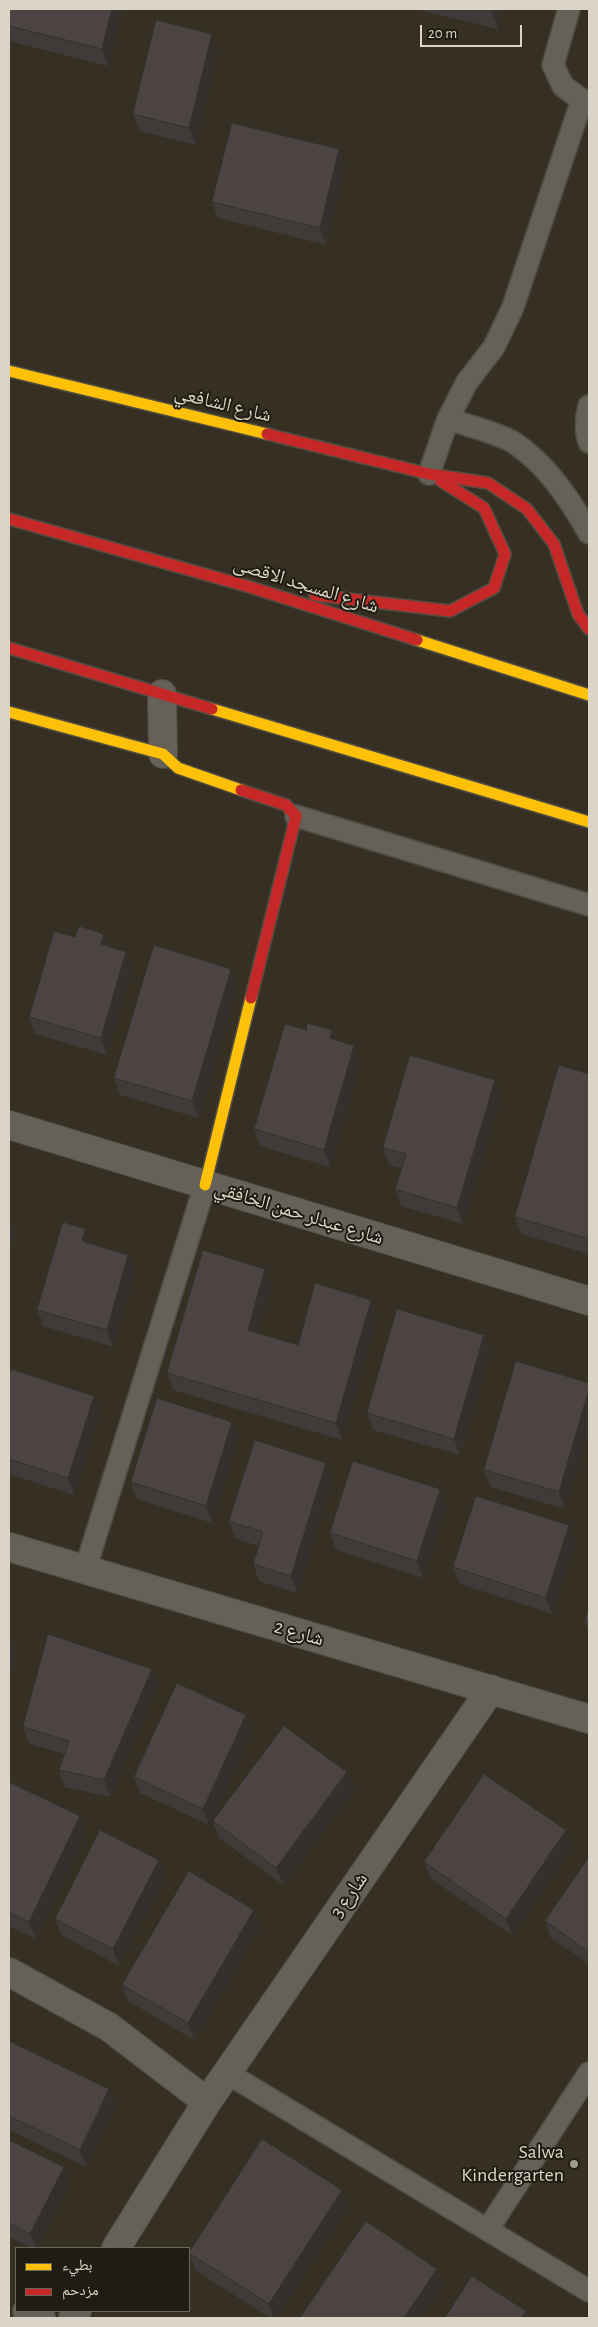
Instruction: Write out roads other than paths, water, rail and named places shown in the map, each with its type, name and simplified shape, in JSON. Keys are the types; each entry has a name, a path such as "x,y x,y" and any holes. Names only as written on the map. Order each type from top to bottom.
{"street":[{"name":"شارع الشافعي","path":"9,371 429,474 488,483 527,509 554,544 578,614 589,629"},
{"name":"شارع الشافعي","path":"250,587 450,610 494,588 504,554 484,508 429,474"},
{"name":"شارع المسجد الاقصى","path":"9,518 250,587 589,695"},
{"path":"9,648 589,822"},
{"path":"162,694 163,754"},
{"path":"9,712 163,754 178,768 286,805 296,816 205,1185"},
{"name":"شارع عبدلر حمن الخافقي","path":"9,1125 589,1302"},
{"name":"شارع 2","path":"9,1547 491,1689 589,1720"},
{"name":"شارع 3","path":"117,2247 207,2102 491,1689"},
{"path":"9,1972 109,2027 207,2102"},
{"path":"29,2312 41,2318"}],"lane":[{"path":"429,474 448,419 467,382 494,347 513,307 586,101 563,86 553,65 568,9"},
{"path":"589,406 586,416 589,442"},
{"path":"448,419 512,442 544,469 570,500 589,533"},
{"path":"296,816 589,905"},
{"path":"85,1570 205,1185"},
{"path":"227,2073 589,2291"},
{"path":"488,2229 589,2073"}],"place":[{"name":"Salwa Kindergarten","path":"574,2164"}]}
